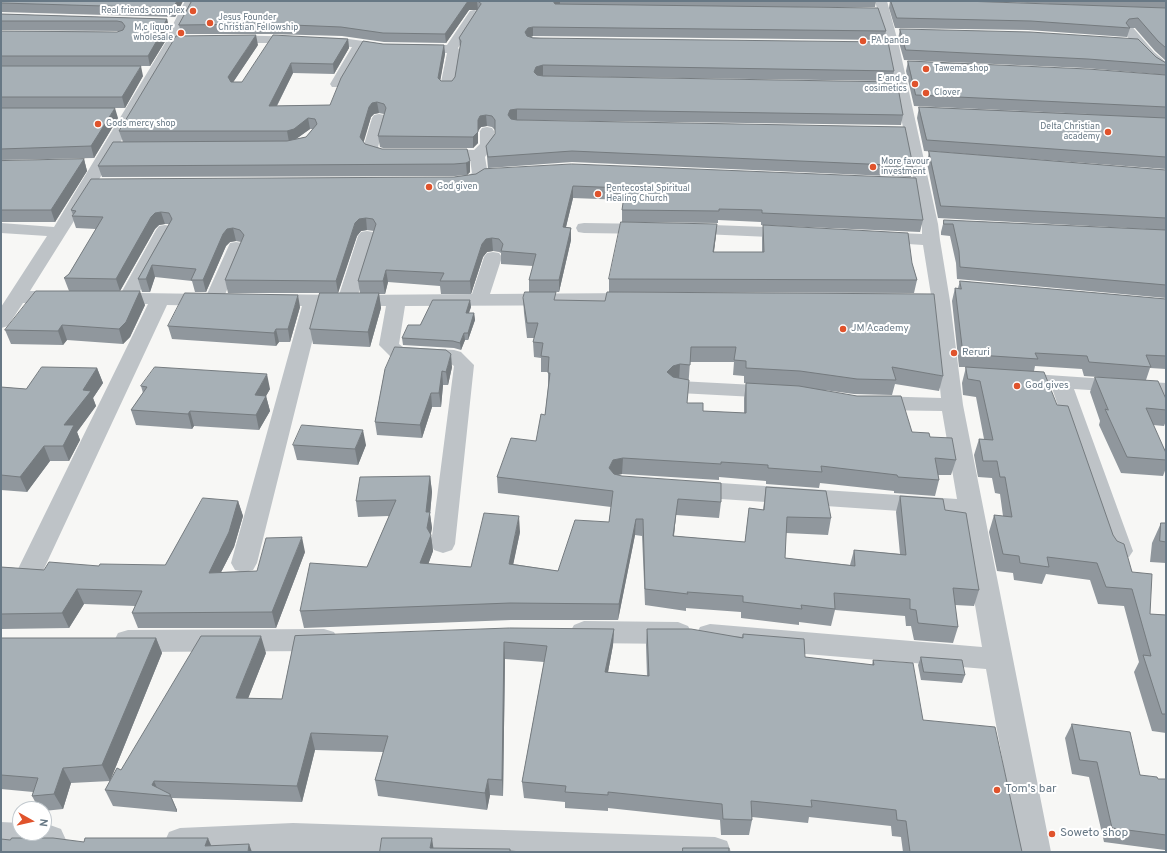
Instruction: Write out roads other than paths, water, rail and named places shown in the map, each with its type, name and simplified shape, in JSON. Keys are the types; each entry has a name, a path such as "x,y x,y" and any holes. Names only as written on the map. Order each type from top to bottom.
{"street":[{"path":"1,322 88,184 92,164 109,148 122,113 154,71 191,1"},
{"path":"1128,11 1109,11 1150,55 1164,76"},
{"path":"451,48 474,13"},
{"path":"889,29 893,87 914,111 904,132 924,157 914,184 935,230 944,291 952,405 1035,852"},
{"path":"218,39 270,39 342,42 359,46 384,48 451,48"},
{"path":"262,53 270,39"},
{"path":"1124,42 1139,43"},
{"path":"337,84 359,46"},
{"path":"447,87 451,61 454,54 454,51 451,48"},
{"path":"138,71 154,71"},
{"path":"379,118 370,148 372,151 382,154 463,153 477,156"},
{"path":"477,156 487,145 487,131"},
{"path":"109,148 125,148"},
{"path":"439,182 465,182 487,175 477,156"},
{"path":"88,184 104,184"},
{"path":"1,228 58,232"},
{"path":"584,228 667,229 809,234"},
{"path":"127,298 165,230"},
{"path":"862,237 935,230"},
{"path":"347,302 367,236"},
{"path":"18,297 222,300 236,247"},
{"path":"479,301 492,257"},
{"path":"887,300 944,291"},
{"path":"29,573 160,299"},
{"path":"252,300 347,302 653,299"},
{"path":"244,563 313,301"},
{"path":"396,301 389,345 398,353 454,356 464,365 443,544"},
{"path":"949,374 972,375"},
{"path":"1001,377 1166,389"},
{"path":"1061,382 1120,551"},
{"path":"679,387 797,394"},
{"path":"854,402 952,405"},
{"path":"669,487 972,508"},
{"path":"557,632 687,633 998,659"},
{"path":"102,641 345,640"},
{"path":"1,837 80,842"},
{"path":"151,845 291,845 715,852"}],"place":[{"name":"Real friends complex","path":"193,11"},
{"name":"Jesus Founder Christian Fellowship","path":"210,23"},
{"name":"M,c liquor wholesale","path":"181,33"},
{"name":"PA banda","path":"863,41"},
{"name":"Tawema shop","path":"926,69"},
{"name":"E and e cosimetics","path":"915,84"},
{"name":"Clover","path":"926,93"},
{"name":"Gods mercy shop","path":"98,124"},
{"name":"Delta Christian academy","path":"1108,132"},
{"name":"More favour investment","path":"873,167"},
{"name":"God given","path":"429,187"},
{"name":"Pentecostal Spiritual Healing Church","path":"598,194"},
{"name":"JM Academy","path":"843,329"},
{"name":"Reruri","path":"954,353"},
{"name":"God gives","path":"1017,386"},
{"name":"Tom's bar","path":"997,790"},
{"name":"Soweto shop","path":"1052,834"}]}
